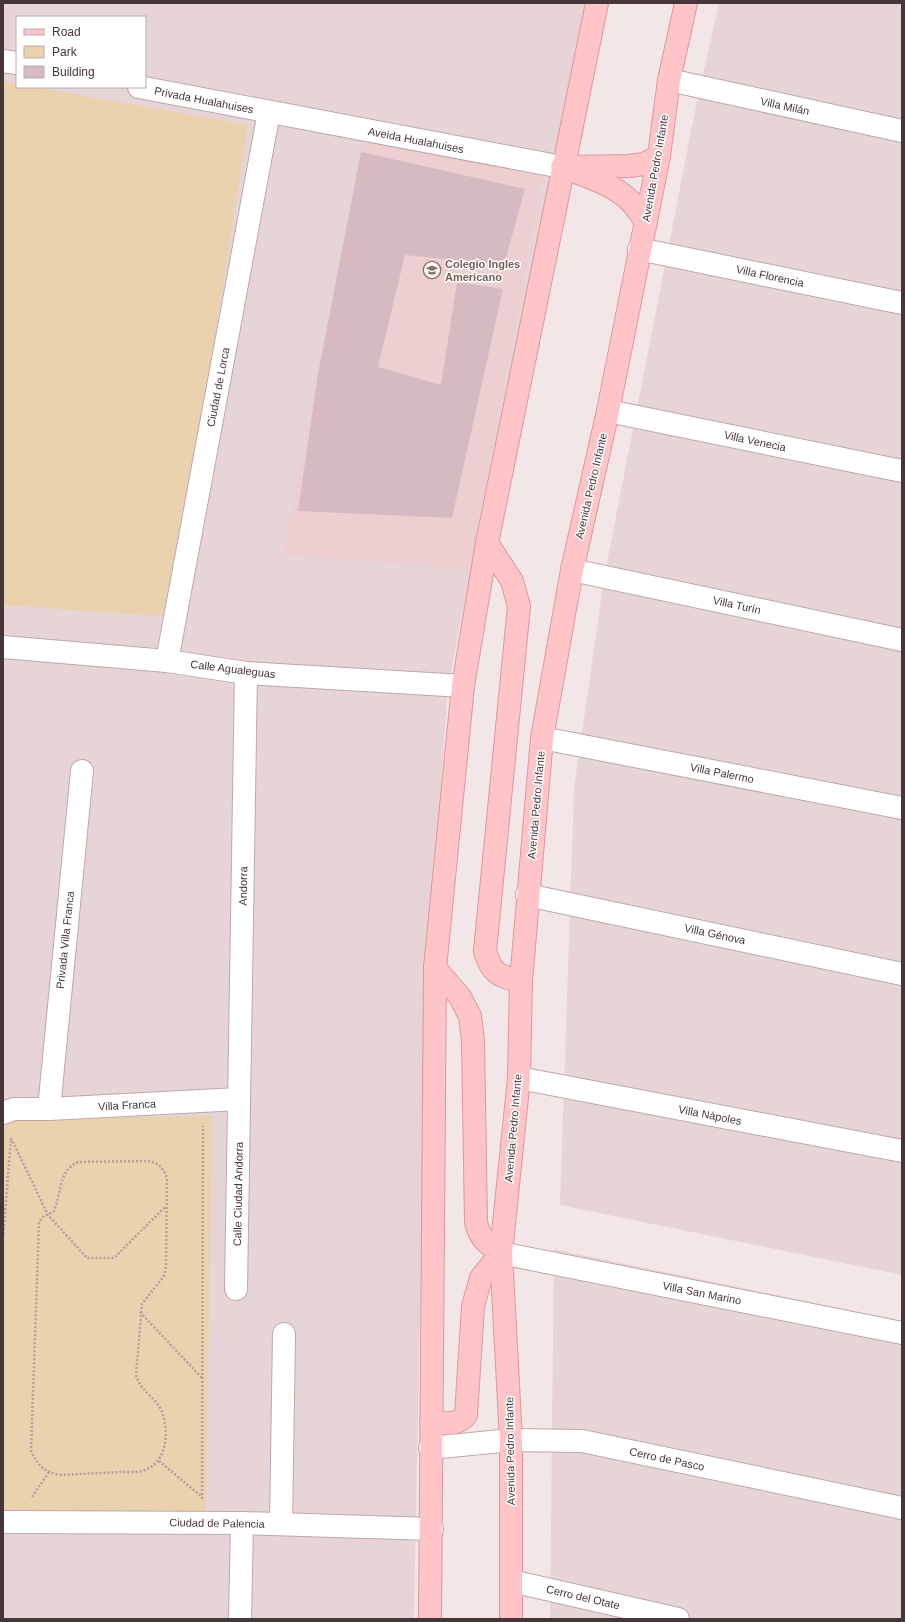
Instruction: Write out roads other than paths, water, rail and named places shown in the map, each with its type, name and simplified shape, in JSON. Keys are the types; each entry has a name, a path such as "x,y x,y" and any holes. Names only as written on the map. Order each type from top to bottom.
{"main road":[{"path":"430,1619 432,1529 430,1448 435,968 463,686 487,543 562,167 597,3"},
{"name":"Avenida Pedro Infante","path":"511,1619 511,1440 501,1253 519,1078 521,981 527,895 542,738 572,570 608,411 639,248 659,156 669,80 686,3"},
{"path":"562,167 629,166 644,164 659,156"},
{"path":"562,167 600,182 612,189 632,202 646,221"},
{"path":"487,543 512,581 519,606 485,951 490,968 504,978 521,981"},
{"path":"431,1423 451,1423 463,1419 466,1415 472,1306 481,1278 501,1253 484,1241 478,1230 476,1222 473,1041 470,1016 460,997 435,968"}],"street":[{"path":"3,61 16,63"},
{"name":"Villa Milán","path":"669,80 902,131"},
{"name":"Privada Hualahuises","path":"144,88 269,112"},
{"name":"Aveida Hualahuises","path":"269,112 562,167"},
{"name":"Ciudad de Lorca","path":"167,661 269,112"},
{"name":"Villa Florencia","path":"639,248 902,303"},
{"name":"Villa Venecia","path":"608,411 902,472"},
{"name":"Villa Turín","path":"572,570 902,640"},
{"name":"Calle Agualeguas","path":"3,647 167,661 246,673 463,686"},
{"name":"Andorra","path":"239,1099 246,673"},
{"name":"Villa Palermo","path":"542,738 902,808"},
{"name":"Privada Villa Franca","path":"49,1109 82,771"},
{"name":"Villa Génova","path":"527,895 902,974"},
{"name":"Villa Nápoles","path":"519,1078 902,1151"},
{"name":"Villa Franca","path":"7,1109 49,1109 239,1099"},
{"name":"Calle Ciudad Andorra","path":"236,1289 239,1099"},
{"name":"Villa San Marino","path":"501,1253 902,1333"},
{"path":"282,1524 284,1334"},
{"name":"Cerro de Pasco","path":"430,1448 511,1440 582,1441 902,1508"},
{"name":"Ciudad de Palencia","path":"3,1522 242,1523 432,1529"},
{"path":"240,1619 242,1523"},
{"name":"Cerro del Otate","path":"512,1581 678,1619"}],"place":[{"name":"Colegio Ingles Americano","path":"432,270"}]}
